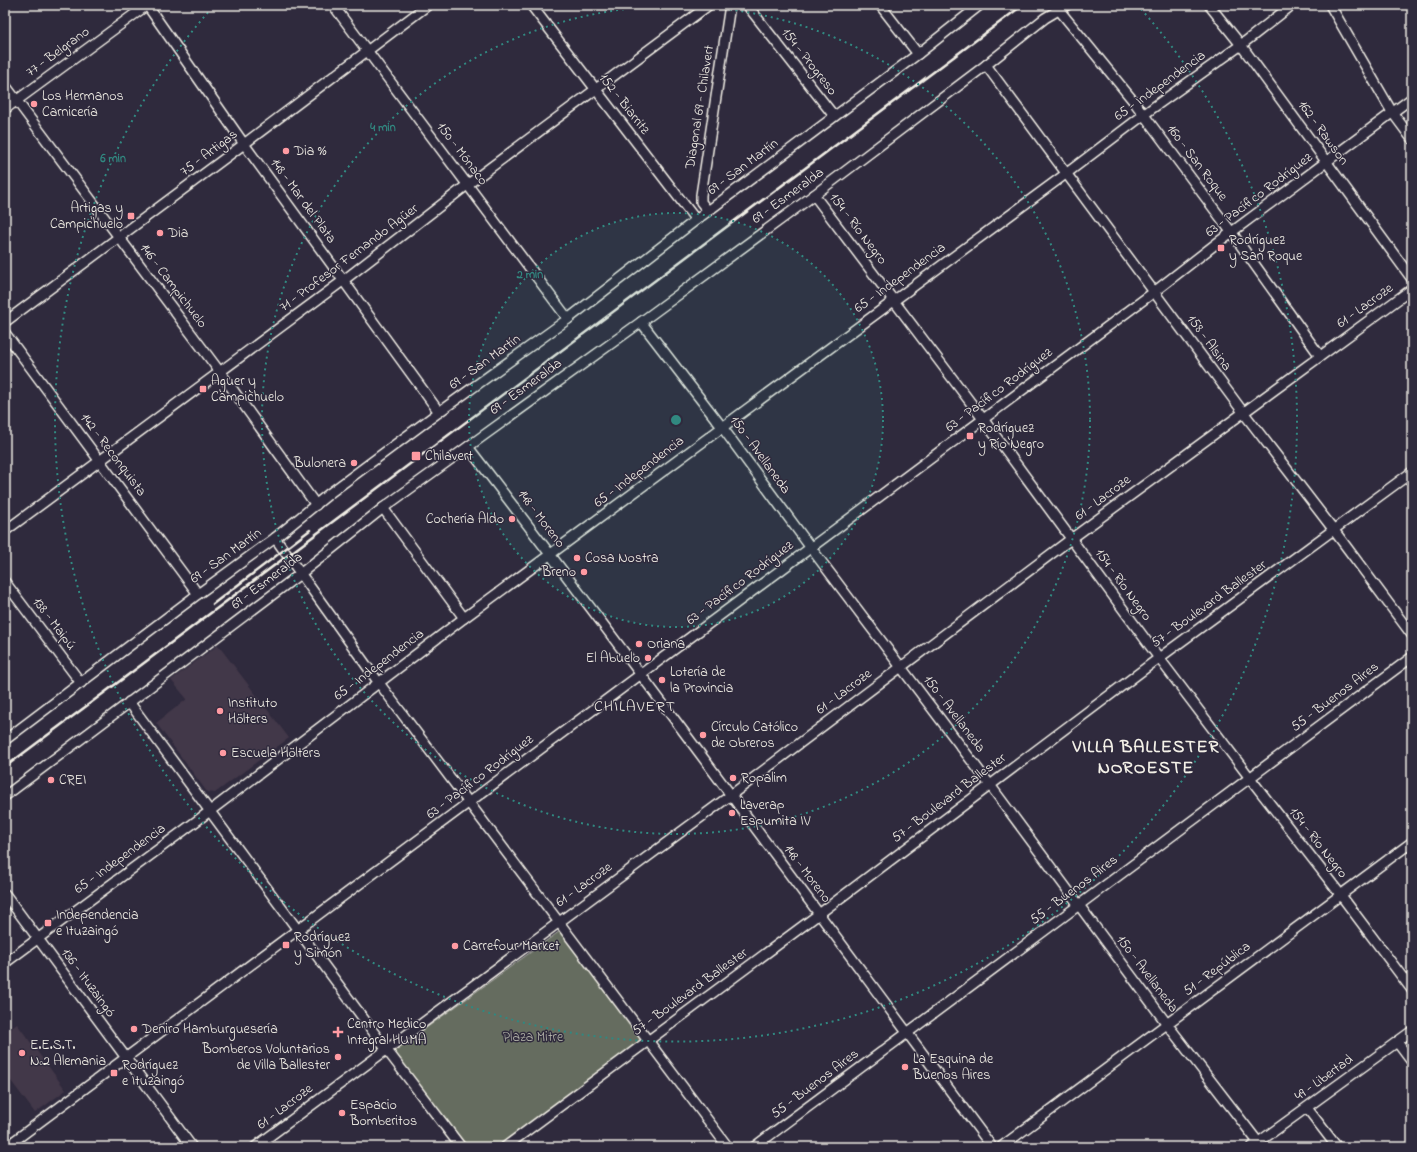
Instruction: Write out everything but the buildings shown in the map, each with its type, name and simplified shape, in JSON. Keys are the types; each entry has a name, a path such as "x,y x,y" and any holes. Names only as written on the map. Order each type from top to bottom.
{"street":[{"name":"77 - Belgrano","path":"5,109 147,5"},
{"name":"148 - Mar del Plata","path":"147,5 244,144 439,412"},
{"name":"150 - Mónaco","path":"333,5 568,319"},
{"name":"75 - Artigas","path":"5,322 428,5"},
{"name":"152 - Biarritz","path":"531,5 696,220"},
{"name":"71 - Profesor Fernando Agüer","path":"5,531 344,280 467,185 708,5"},
{"name":"Diagonal 69 - Chilavert","path":"708,211 701,202 701,195 730,5"},
{"name":"154 - Progreso","path":"747,5 834,116"},
{"path":"880,5 918,54"},
{"name":"69 - San Martín","path":"5,740 198,594 275,538 330,493 568,319 696,220 981,5"},
{"name":"69 - Esmeralda","path":"5,796 300,574 383,508 641,322 814,194 986,65 1057,8 1067,5"},
{"name":"162 - Rawson","path":"1209,5 1241,45 1412,279"},
{"name":"65 - Independencia","path":"5,962 210,811 464,618 1067,173 1143,114 1241,45 1292,5"},
{"path":"1330,5 1392,112 1412,139"},
{"name":"160 - San Roque","path":"1057,8 1143,114 1232,233 1320,356"},
{"name":"158 - Alsina","path":"986,65 1243,412 1333,529 1412,636"},
{"name":"146 - Campichuelo","path":"5,85 220,372 316,505"},
{"name":"63 - Pacífico Rodríguez","path":"6,1147 811,548 1412,98"},
{"name":"154 - Río Negro","path":"814,194 983,419 1159,658 1412,990"},
{"name":"61 - Lacroze","path":"255,1147 731,795 1071,539 1412,289"},
{"name":"150 - Avellaneda","path":"641,322 722,427 811,548 990,785 1255,1145"},
{"name":"142 - Reconquista","path":"5,334 198,594"},
{"name":"148 - Moreno","path":"468,447 731,795 992,1147"},
{"name":"57 - Boulevard Ballester","path":"505,1147 819,914 1159,658 1412,472"},
{"path":"383,508 464,618"},
{"path":"275,538 379,683 728,1147"},
{"name":"138 - Maipú","path":"5,582 81,683"},
{"name":"55 - Buenos Aires","path":"754,1147 1078,904 1412,657"},
{"path":"129,702 386,1049 461,1147"},
{"name":"51 - República","path":"1002,1147 1340,894 1412,842"},
{"name":"136 - Ituzaingó","path":"5,894 192,1147"},
{"name":"49 - Libertad","path":"1255,1145 1412,1031"},
{"path":"1397,1042 1412,1062"},
{"path":"1307,1108 1337,1147"}],"shaded area":[{"name":"Instituto Hölters","path":"218,645 289,738 215,793 207,792 156,723 187,699 171,680"},
{"name":"E.E.S.T. Nº2 Alemania","path":"17,1024 66,1090 35,1113 5,1073 5,1033"}],"green space":[{"name":"Plaza Mitre","path":"560,931 644,1042 498,1147 465,1147 393,1052"}],"railway":[{"path":"5,767 1023,5"},
{"path":"213,604 310,530"}],"place":[{"name":"Los Hermanos Carnicería","path":"34,104"},
{"name":"Dia %","path":"286,151"},
{"name":"Artigas y Campichuelo","path":"131,216"},
{"name":"Dia","path":"160,233"},
{"name":"Rodríguez y San Roque","path":"1221,248"},
{"name":"Aguer y Campichuelo","path":"203,389"},
{"name":"Rodríguez y Río Negro","path":"970,436"},
{"name":"Chilavert","path":"416,456"},
{"name":"Bulonera","path":"354,463"},
{"name":"Cochería Aldo","path":"512,519"},
{"name":"Cosa Nostra","path":"577,558"},
{"name":"Breno","path":"584,572"},
{"name":"Oriana","path":"639,644"},
{"name":"El Abuelo","path":"648,658"},
{"name":"Lotería de la Provincia","path":"662,680"},
{"name":"Instituto Hölters","path":"220,711"},
{"name":"Círculo Católico de Obreros","path":"703,735"},
{"name":"Escuela Hölters","path":"223,753"},
{"name":"Ropalim","path":"733,778"},
{"name":"CREI","path":"51,780"},
{"name":"Laverap Espumita IV","path":"732,813"},
{"name":"Independencia e Ituzaingó","path":"48,923"},
{"name":"Rodríguez y Simón","path":"286,945"},
{"name":"Carrefour Market","path":"455,946"},
{"name":"Deniro Hamburguesería","path":"134,1029"},
{"name":"Centro Medico Integral HUMA","path":"338,1032"},
{"name":"E.E.S.T. Nº2 Alemania","path":"22,1053"},
{"name":"Bomberos Voluntarios de Villa Ballester","path":"338,1057"},
{"name":"La Esquina de Buenos Aires","path":"905,1067"},
{"name":"Rodríguez e Ituzaingó","path":"114,1073"},
{"name":"Espacio Bomberitos","path":"342,1113"}],"district":[{"name":"CHILAVERT","path":"635,707"},
{"name":"VILLA BALLESTER NOROESTE","path":"1146,758"}]}
